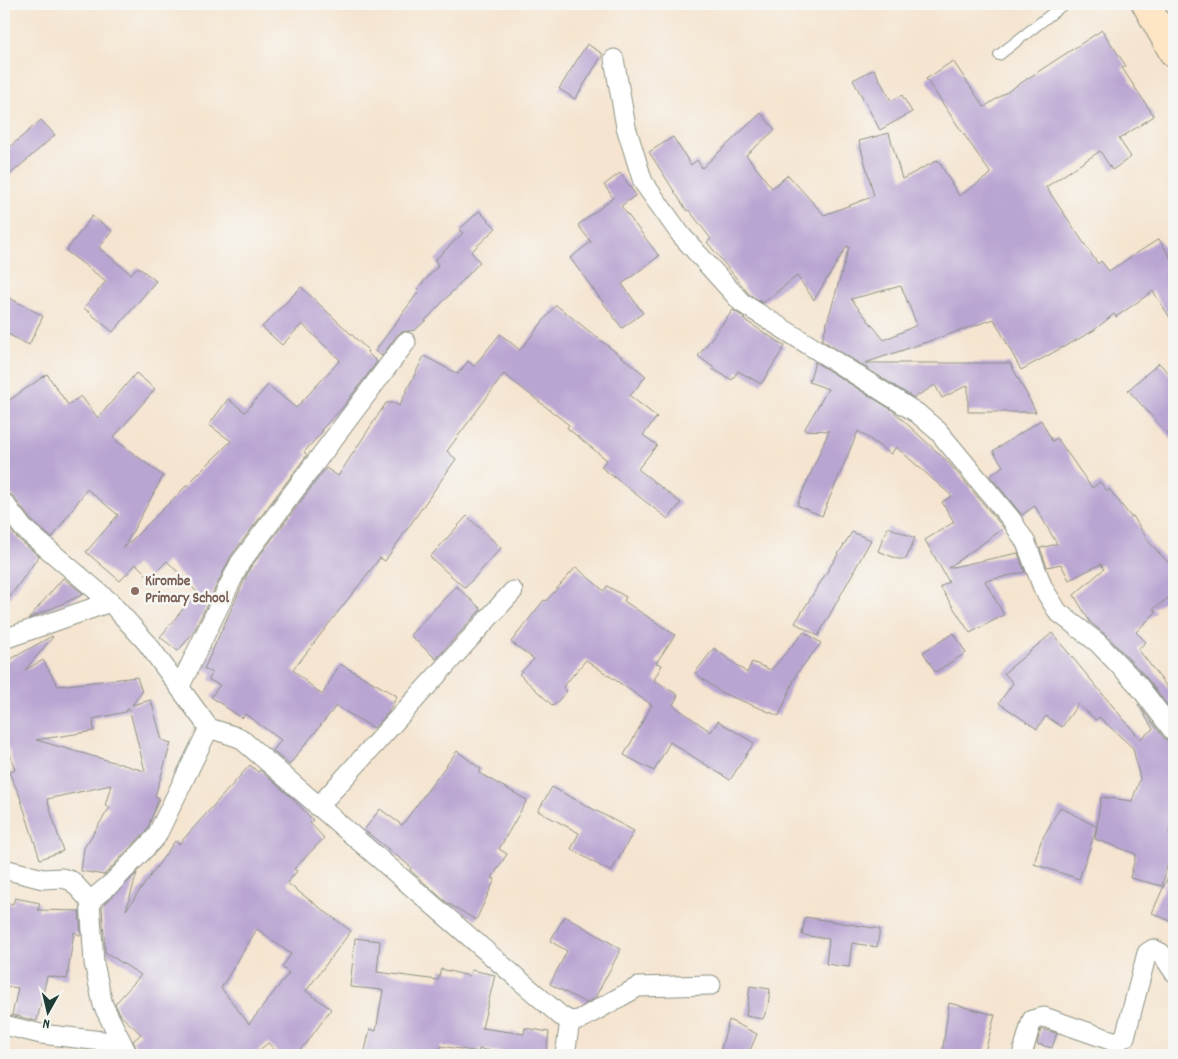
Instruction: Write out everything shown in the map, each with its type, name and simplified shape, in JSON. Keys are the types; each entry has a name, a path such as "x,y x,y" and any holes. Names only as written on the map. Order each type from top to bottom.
{"main road":[{"path":"1146,4 1174,54"}],"street":[{"path":"614,59 626,127 643,182 682,235 742,303 917,413 938,431 1011,520 1029,549 1043,588 1058,612 1098,644 1125,671 1174,732"},
{"path":"180,686 240,563 406,342"},
{"path":"4,503 23,528 110,602 147,643 180,686 194,711 209,728 240,738 561,1016 570,1021 579,1020 638,987 711,985"},
{"path":"318,807 513,591"},
{"path":"4,639 110,602"},
{"path":"90,901 113,882 156,837 209,728"},
{"path":"4,869 43,879 62,878 72,880 90,901 94,963 103,1005 124,1049"},
{"path":"1022,1055 1032,1020 1044,1017 1116,1042 1121,1040 1124,1037 1147,952 1153,949 1161,953 1174,972"},
{"path":"565,1055 570,1021"},
{"path":"4,1025 124,1049"}],"lane":[{"path":"999,55 1064,4"}],"building":[{"path":"1102,30 1126,66 1122,68 1154,116 1119,139 1131,157 1112,170 1100,151 1046,187 1098,264 1101,261 1109,271 1159,239 1174,263 1174,324 1153,291 1116,317 1114,314 1093,331 1021,370 994,319 865,363 1010,363 1036,412 968,412 968,385 942,398 935,385 914,398 822,340 849,247 847,246 814,300 797,276 763,303 749,294 707,242 711,239 689,210 687,211 649,152 673,137 691,165 697,160 702,168 761,113 775,130 746,155 772,188 788,175 824,215 874,196 859,141 889,133 902,179 938,160 959,196 991,174 926,79 953,61 984,107","holes":["901,286 917,325 884,340 851,299"]},
{"path":"587,44 603,54 575,99 559,89"},
{"path":"874,69 891,101 902,95 912,112 880,130 853,80"},
{"path":"41,120 55,135 4,180 4,152"},
{"path":"620,173 636,195 621,206 659,256 622,284 643,313 622,328 570,258 591,242 578,225 613,198 604,185"},
{"path":"479,211 496,228 471,252 480,262 415,330 402,332 397,335 382,356 375,351 419,291 417,289 438,266 435,260 463,233 459,230"},
{"path":"92,216 112,231 99,248 131,274 138,267 156,281 113,332 84,308 106,281 66,251"},
{"path":"301,287 368,350 367,352 377,362 342,408 321,430 323,431 304,452 307,455 231,556 193,633 178,651 160,637 197,592 167,561 150,578 136,564 120,581 86,552 118,515 87,489 52,538 31,520 13,496 4,492 4,404 47,374 68,405 81,396 98,418 136,373 155,389 113,438 163,476 123,549 231,441 209,425 228,399 245,412 268,385 296,408 340,360 302,324 282,345 262,327"},
{"path":"4,295 43,316 29,345 4,332"},
{"path":"556,305 646,376 630,396 657,417 643,435 657,445 638,469 681,503 668,519 601,467 607,460 567,428 569,425 504,374 447,451 456,459 385,561 380,558 293,670 322,695 340,664 397,696 388,713 374,728 336,706 289,765 273,751 281,740 245,714 242,718 211,697 220,685 209,680 212,673 204,669 250,568 326,468 338,476 386,403 394,403 399,406 424,356 458,374 468,361 474,366 500,334 520,350"},
{"path":"733,310 745,318 743,319 785,346 761,384 738,371 732,380 713,369 698,356"},
{"path":"815,362 892,410 950,464 1004,528 948,568 1018,553 1025,572 985,581 1004,615 970,633 940,587 949,582 925,540 954,522 942,502 952,496 896,447 891,454 858,431 822,516 797,505 829,431 804,430 828,389 809,382"},
{"path":"1159,363 1174,379 1174,441 1128,390"},
{"path":"1041,420 1052,441 1057,438 1092,488 1100,482 1107,491 1109,489 1131,517 1133,516 1149,542 1174,569 1174,594 1153,609 1156,612 1136,632 1146,642 1138,649 1174,696 1174,714 1146,677 1106,635 1090,622 1074,595 1104,569 1101,564 1069,580 1061,564 1047,567 1040,548 1057,544 1035,506 1022,515 990,476 1003,466 993,451"},
{"path":"467,516 501,548 465,588 430,557"},
{"path":"4,521 16,537 39,556 4,605"},
{"path":"888,527 915,538 906,559 898,559 878,551"},
{"path":"852,532 871,540 818,636 795,623"},
{"path":"576,567 604,591 607,586 626,597 624,601 675,635 656,663 662,665 654,680 678,695 673,705 711,732 718,721 754,743 730,780 670,742 654,771 624,755 652,705 586,660 563,687 567,691 553,706 519,674 534,659 511,642 544,600 546,601"},
{"path":"63,578 84,594 28,619"},
{"path":"456,586 481,609 436,659 410,635"},
{"path":"804,632 821,643 797,673 779,716 720,692 695,673 714,648 747,673 752,662 771,670"},
{"path":"954,633 966,653 935,672 923,652"},
{"path":"1052,633 1140,739 1153,729 1138,704 1165,739 1174,743 1174,810 1169,833 1174,834 1174,841 1162,886 1130,878 1136,854 1095,839 1101,797 1132,801 1140,779 1133,748 1099,717 1096,720 1078,704 1062,727 1046,716 1037,729 999,703 1013,683 1004,673"},
{"path":"52,636 25,670 43,660 58,686 137,677 142,692 132,705 151,700 162,740 171,743 155,796 159,798 147,830 104,875 81,871 84,848 110,807 105,806 111,785 47,799 63,851 40,859 19,794 9,773 15,770 4,735 4,663","holes":["129,708 145,771 36,740 94,731 93,719 125,712"]},
{"path":"457,751 481,769 479,773 527,800 499,849 507,854 492,878 495,879 476,920 446,902 410,870 411,867 364,830 380,809 402,825"},
{"path":"250,765 258,772 260,770 291,797 313,820 310,823 324,838 294,869 297,871 287,883 351,931 306,991 331,1009 306,1044 293,1055 280,1055 268,1043 253,1055 139,1055 133,1041 141,1034 121,1016 115,1004 141,975 105,952 102,906 137,873 126,910 175,841 179,844","holes":["257,929 291,954 282,967 289,973 249,1024 221,988"]},
{"path":"552,787 634,831 611,872 571,849 579,833 538,811"},
{"path":"1060,807 1097,827 1079,879 1034,864 1041,841"},
{"path":"1174,863 1174,923 1152,913"},
{"path":"15,898 40,903 38,910 79,911 81,936 74,932 67,979 47,976 37,1021 12,1015 18,988 4,986 4,902 13,904"},
{"path":"565,916 621,949 595,998 586,1003 550,984 567,951 550,941"},
{"path":"805,917 880,929 877,947 852,943 849,967 826,964 829,939 802,935"},
{"path":"355,938 380,941 377,972 438,980 441,969 469,976 471,970 495,975 482,1028 524,1034 525,1028 549,1032 546,1055 523,1055 479,1049 479,1052 441,1046 439,1055 364,1055 370,1029 376,1031 383,990 350,987"},
{"path":"750,986 770,989 768,1006 763,1019 746,1016"},
{"path":"949,1003 995,1015 984,1055 942,1055"},
{"path":"729,1020 757,1034 748,1055 719,1055"},
{"path":"1041,1029 1057,1033 1052,1048 1037,1044"}],"place":[{"name":"Kirombe Primary School","path":"135,591"}]}
